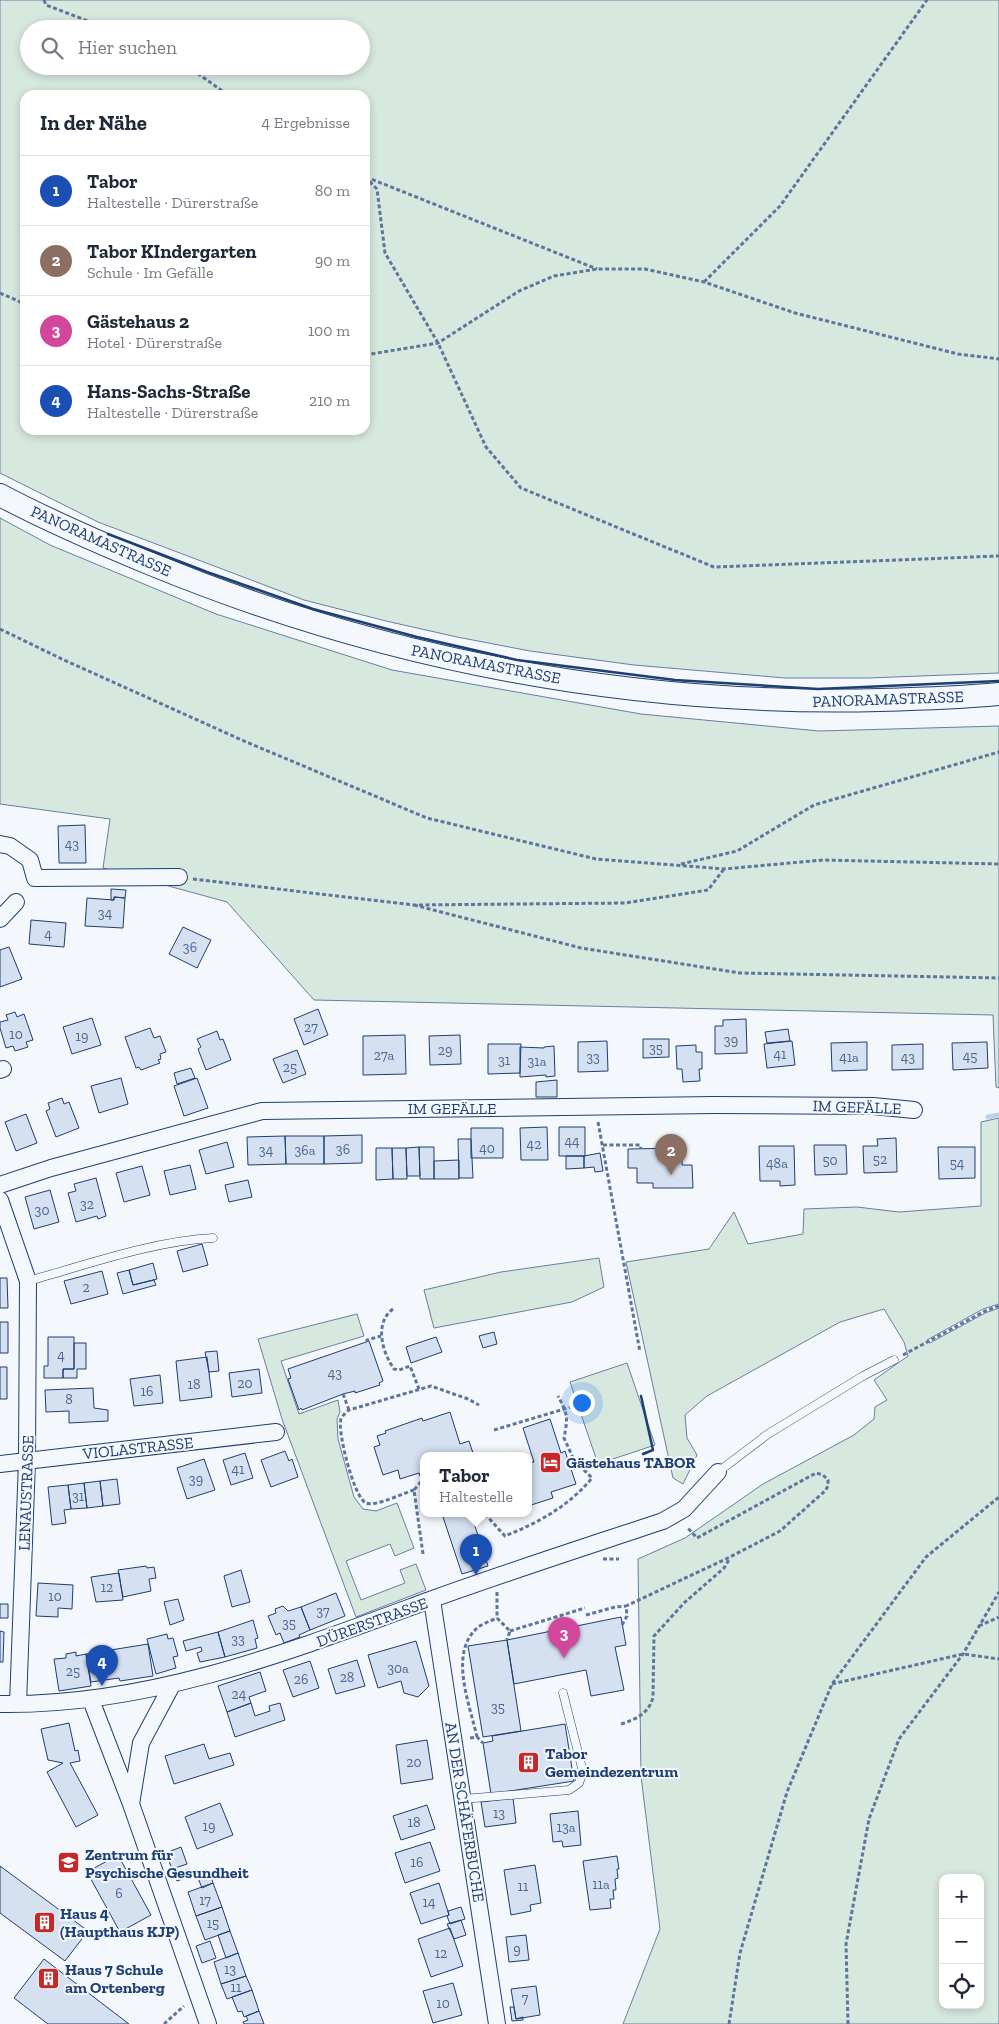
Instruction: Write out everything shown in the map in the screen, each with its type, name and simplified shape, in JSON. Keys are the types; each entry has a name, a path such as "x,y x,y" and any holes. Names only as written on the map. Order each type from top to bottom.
{"main road":[{"name":"PANORAMASTRASSE","path":"0,495 97,542 206,587 301,619 396,647 513,672 587,684 737,699 815,702 999,694"}],"street":[{"path":"0,844 10,846 30,860 35,878 179,877"},
{"path":"0,919 16,902"},
{"name":"IM GEFÄLLE","path":"0,1185 51,1168 262,1111 873,1106 914,1110"},
{"name":"LENAUSTRASSE","path":"0,1200 28,1281 27,1461 18,1704"},
{"name":"VIOLASTRASSE","path":"0,1464 276,1432"},
{"name":"DÜRERSTRASSE","path":"0,1704 90,1700 172,1685 271,1658 518,1569 663,1521 684,1510 718,1472"},
{"name":"AN DER SCHÄFERBUCHE","path":"432,1600 497,2024"},
{"path":"131,1804 141,1743 172,1685"},
{"path":"90,1700 131,1804 208,2024"}],"lane":[{"path":"28,1281 166,1244 190,1239 213,1238"},
{"path":"718,1472 783,1425 863,1376 894,1360"},
{"path":"463,1799 569,1790 579,1783 583,1772 563,1693"}],"path":[{"path":"44,0 46,5 85,20"},
{"path":"704,282 780,206 927,0"},
{"path":"200,75 221,90"},
{"path":"370,178 597,269"},
{"path":"370,181 377,189 385,253 438,343 486,447 521,488 714,567 999,556"},
{"path":"370,354 438,343 519,291 554,276 597,269 645,269 704,282 795,313 958,354 998,358"},
{"path":"0,293 20,302"},
{"path":"0,629 208,725 427,818 596,859 724,869 824,860 999,864"},
{"path":"678,865 737,851 814,805 999,752"},
{"path":"179,877 414,905 625,903 708,890 724,869"},
{"path":"414,905 581,948 740,972 999,978"},
{"path":"595,1107 640,1352"},
{"path":"603,1144 640,1145 641,1149"},
{"path":"894,1360 985,1311 999,1306"},
{"path":"394,1309 385,1317 382,1336 391,1364 399,1370 410,1366 419,1389"},
{"path":"367,1342 367,1340 382,1336"},
{"path":"420,1483 414,1490 373,1504 365,1502 360,1498 355,1488 340,1432 342,1417 349,1410 431,1386 468,1399 478,1405"},
{"path":"343,1394 349,1410"},
{"path":"488,1517 505,1536 531,1526 553,1512 581,1492 592,1478 574,1460 564,1438 568,1423 558,1396"},
{"path":"494,1430 581,1404"},
{"path":"566,1454 570,1452"},
{"path":"586,1615 615,1606 626,1606 780,1531 824,1491 828,1486 827,1478 816,1473 697,1538 687,1527"},
{"path":"414,1490 424,1554"},
{"path":"729,2024 740,1953 784,1802 832,1684 926,1557 999,1497"},
{"path":"621,1724 634,1720 651,1705 653,1697 654,1636 684,1603 724,1568 730,1557"},
{"path":"497,1590 497,1618 510,1631"},
{"path":"848,2024 846,1944 870,1819 900,1739 963,1654 999,1592"},
{"path":"622,1624 627,1616 626,1606"},
{"path":"510,1631 585,1608"},
{"path":"978,1627 999,1617"},
{"path":"476,1737 461,1666 464,1647 476,1629 497,1618"},
{"path":"507,1640 510,1631"},
{"path":"832,1684 963,1654 999,1659"},
{"path":"164,2024 188,2002"}],"shaded area":[{"path":"0,0 999,0 999,673 868,678 785,678 634,665 530,651 386,621 304,600 98,522 0,473"},
{"path":"0,518 50,545 216,614 392,670 641,714 819,731 999,726 999,1088 996,1087 993,1015 314,1000 227,902 103,868 110,819 0,804"},
{"path":"999,1118 999,1304 983,1309 927,1340 930,1343 985,1313 999,1308 999,2024 623,2024 660,1929 641,1776 638,1559 685,1538 763,1484 854,1435 874,1419 875,1407 887,1400 874,1380 908,1356 904,1342 884,1309 840,1322 707,1396 685,1415 687,1438 697,1455 683,1484 673,1478 626,1262 709,1249 734,1212 748,1244 803,1234 804,1209 857,1207 899,1212 981,1206 981,1122"},
{"path":"599,1258 604,1287 572,1302 434,1328 424,1290 501,1272"},
{"path":"357,1314 364,1336 281,1361 299,1414 338,1400 340,1412 337,1419 338,1439 354,1497 363,1509 376,1511 397,1503 414,1548 395,1556 390,1544 346,1561 361,1600 405,1583 400,1570 416,1564 426,1590 356,1617 282,1419 258,1339"},
{"path":"627,1363 655,1445 598,1464 570,1382"}],"building":[{"path":"85,825 86,863 59,863 58,826"},
{"path":"111,889 126,890 125,898 114,897 114,900 111,900"},
{"path":"114,897 125,898 123,928 85,926 87,898 114,900"},
{"path":"31,920 66,923 64,947 29,944"},
{"path":"183,927 211,940 197,968 169,954"},
{"path":"9,947 22,979 0,987 0,950"},
{"path":"318,1009 328,1035 304,1045 294,1019"},
{"path":"15,1012 17,1017 24,1014 33,1040 26,1042 28,1047 15,1051 13,1046 6,1048 0,1022 8,1020 6,1015"},
{"path":"92,1018 101,1045 72,1054 63,1027"},
{"path":"746,1019 747,1053 715,1054 715,1026 723,1026 723,1020"},
{"path":"150,1028 154,1038 160,1036 166,1052 160,1054 161,1059 158,1060 160,1063 141,1070 139,1067 136,1068 125,1037"},
{"path":"788,1029 790,1041 767,1043 765,1032"},
{"path":"217,1031 220,1040 223,1039 231,1060 206,1070 198,1049 201,1047 197,1039"},
{"path":"405,1035 406,1074 363,1075 363,1036"},
{"path":"460,1035 461,1064 430,1065 429,1036"},
{"path":"643,1039 669,1039 669,1057 643,1058"},
{"path":"607,1041 608,1071 578,1072 578,1042"},
{"path":"792,1041 795,1065 767,1068 764,1044"},
{"path":"867,1042 867,1070 832,1071 831,1043"},
{"path":"987,1042 988,1068 953,1070 952,1043"},
{"path":"488,1044 521,1044 520,1073 488,1074"},
{"path":"923,1044 923,1069 892,1070 892,1045"},
{"path":"696,1045 696,1052 702,1052 702,1069 699,1069 700,1081 683,1082 682,1069 677,1069 676,1046"},
{"path":"554,1046 555,1076 520,1077 520,1047 544,1048"},
{"path":"297,1050 306,1074 283,1083 273,1059"},
{"path":"191,1068 195,1078 177,1084 174,1073"},
{"path":"121,1078 128,1104 99,1113 91,1086"},
{"path":"197,1078 208,1108 184,1116 174,1086"},
{"path":"557,1080 557,1097 536,1097 536,1082"},
{"path":"62,1098 64,1104 69,1102 79,1128 56,1137 46,1111 50,1109 48,1103"},
{"path":"26,1114 37,1143 16,1151 5,1122"},
{"path":"547,1127 548,1160 521,1160 520,1128"},
{"path":"559,1127 585,1127 585,1156 559,1156"},
{"path":"471,1128 503,1128 503,1158 471,1158"},
{"path":"362,1135 362,1163 324,1164 324,1136"},
{"path":"285,1136 286,1164 248,1165 247,1137"},
{"path":"285,1136 324,1136 324,1164 286,1164"},
{"path":"896,1138 897,1172 864,1173 863,1146 878,1146 877,1139"},
{"path":"458,1139 471,1139 473,1178 459,1178"},
{"path":"227,1142 234,1167 206,1174 199,1150"},
{"path":"814,1145 846,1145 847,1174 815,1175"},
{"path":"759,1146 794,1146 795,1185 780,1186 780,1181 760,1181"},
{"path":"419,1147 420,1176 407,1176 406,1148"},
{"path":"419,1147 434,1147 434,1179 420,1179"},
{"path":"938,1147 975,1147 975,1178 939,1179"},
{"path":"376,1148 392,1148 393,1179 376,1180"},
{"path":"392,1148 406,1148 407,1179 393,1179"},
{"path":"682,1148 682,1165 692,1165 693,1188 653,1188 653,1183 637,1183 637,1168 628,1168 628,1149"},
{"path":"600,1153 603,1171 595,1172 594,1167 584,1168 584,1156"},
{"path":"566,1156 584,1156 584,1168 566,1169"},
{"path":"459,1160 459,1179 434,1179 434,1161"},
{"path":"190,1165 196,1189 170,1195 164,1171"},
{"path":"142,1166 150,1195 124,1202 116,1173"},
{"path":"96,1178 106,1216 98,1219 97,1216 76,1222 68,1193 76,1191 74,1184"},
{"path":"248,1180 252,1197 229,1202 225,1185"},
{"path":"50,1190 59,1222 34,1229 25,1197"},
{"path":"202,1244 208,1265 183,1272 177,1251"},
{"path":"153,1263 157,1279 133,1285 129,1270"},
{"path":"129,1270 133,1285 154,1280 156,1285 123,1294 117,1273"},
{"path":"102,1271 108,1294 71,1304 64,1281"},
{"path":"0,1278 7,1278 8,1308 0,1308"},
{"path":"0,1322 8,1322 8,1353 0,1353"},
{"path":"494,1332 497,1344 483,1348 479,1336"},
{"path":"48,1337 74,1337 74,1369 63,1369 63,1378 44,1378 44,1366 48,1366"},
{"path":"436,1337 442,1352 411,1363 406,1347"},
{"path":"369,1341 383,1381 379,1383 380,1385 355,1393 355,1391 343,1394 299,1410 288,1379 291,1378 288,1369"},
{"path":"74,1343 86,1343 86,1369 77,1369 77,1378 63,1378 63,1369 74,1369"},
{"path":"217,1351 219,1371 209,1372 205,1352"},
{"path":"207,1357 212,1397 180,1401 176,1361"},
{"path":"0,1367 7,1367 7,1399 0,1399"},
{"path":"259,1369 262,1393 232,1397 229,1373"},
{"path":"160,1375 163,1403 134,1406 130,1379"},
{"path":"93,1388 94,1408 108,1410 108,1421 69,1423 69,1411 46,1412 45,1390"},
{"path":"450,1412 460,1444 469,1441 473,1452 420,1452 420,1476 419,1473 400,1479 398,1470 383,1475 374,1447 380,1445 377,1436 386,1433 385,1431 422,1418 423,1421"},
{"name":"Gästehaus TABOR","path":"550,1419 561,1453 565,1451 576,1484 551,1492 553,1498 532,1505 532,1462 534,1462 523,1428"},
{"path":"285,1451 289,1461 292,1459 298,1477 271,1487 261,1460"},
{"path":"245,1453 253,1478 231,1485 223,1460"},
{"path":"204,1459 215,1490 187,1499 177,1468"},
{"path":"117,1479 120,1504 103,1506 100,1481"},
{"path":"100,1481 103,1506 87,1508 84,1483"},
{"path":"84,1483 87,1508 71,1509 68,1485"},
{"path":"68,1485 71,1509 64,1510 66,1523 52,1525 48,1487"},
{"path":"443,1517 472,1517 488,1566 462,1574"},
{"path":"146,1566 147,1568 154,1567 156,1578 149,1579 151,1591 123,1597 118,1570"},
{"path":"241,1570 250,1602 232,1607 224,1576"},
{"path":"119,1573 123,1600 96,1602 91,1577"},
{"path":"38,1583 73,1585 72,1609 58,1608 58,1617 36,1616"},
{"path":"336,1593 345,1616 310,1630 301,1607"},
{"path":"178,1599 184,1620 170,1625 164,1602"},
{"path":"0,1604 8,1604 8,1618 0,1618"},
{"path":"283,1606 288,1611 301,1607 310,1630 299,1635 300,1637 284,1643 280,1633 276,1635 268,1616 276,1613 275,1609"},
{"path":"621,1617 626,1645 615,1647 624,1690 591,1696 586,1670 514,1684 507,1640"},
{"path":"253,1620 258,1638 255,1639 257,1648 225,1657 218,1632"},
{"path":"0,1631 4,1632 3,1662 0,1662"},
{"path":"218,1632 225,1657 200,1662 197,1653 202,1651 201,1647 186,1651 183,1641"},
{"path":"167,1634 168,1639 173,1638 178,1656 173,1657 176,1668 156,1674 147,1639"},
{"path":"507,1640 521,1731 483,1737 468,1646"},
{"path":"416,1641 429,1686 418,1697 404,1693 401,1681 378,1688 368,1655"},
{"path":"148,1644 153,1676 120,1681 119,1678 91,1682 86,1654"},
{"path":"76,1652 76,1656 86,1654 91,1686 59,1691 54,1659 66,1658 66,1654"},
{"path":"357,1660 365,1686 336,1694 328,1669"},
{"path":"310,1661 319,1688 293,1697 283,1670"},
{"path":"260,1672 266,1691 249,1697 251,1703 227,1712 218,1686"},
{"path":"251,1703 255,1716 270,1711 269,1706 280,1703 285,1720 235,1737 227,1712"},
{"path":"69,1723 75,1751 78,1750 80,1761 70,1763 98,1815 76,1827 47,1772 63,1763 48,1760 41,1729"},
{"name":"Tabor Gemeindezentrum","path":"565,1724 574,1781 491,1794 483,1743 493,1741 492,1736"},
{"path":"427,1740 433,1779 401,1784 396,1745"},
{"path":"204,1744 209,1759 230,1753 234,1765 174,1784 165,1756"},
{"path":"513,1798 516,1823 485,1827 481,1802"},
{"path":"220,1803 233,1835 197,1849 185,1817"},
{"path":"427,1805 435,1829 401,1840 393,1816"},
{"path":"578,1811 581,1845 563,1847 562,1841 553,1842 550,1814"},
{"path":"430,1842 440,1871 405,1883 395,1853"},
{"path":"181,1847 187,1864 172,1869 166,1853"},
{"path":"118,1855 151,1915 120,1932 87,1872"},
{"path":"617,1856 618,1878 615,1879 616,1890 613,1890 614,1899 610,1899 611,1908 590,1910 583,1861"},
{"path":"535,1865 541,1903 530,1905 531,1911 511,1915 504,1870"},
{"name":"Haus 4 (Haupthaus KJP)","path":"0,1866 88,1931 65,1961 0,1913"},
{"path":"189,1869 191,1876 177,1881 174,1874"},
{"path":"210,1873 213,1883 202,1888 198,1878"},
{"path":"213,1883 222,1907 196,1916 188,1892"},
{"path":"439,1883 449,1915 421,1924 410,1893"},
{"path":"222,1907 230,1931 205,1940 196,1916"},
{"path":"461,1907 465,1919 450,1924 447,1916 449,1915 448,1911"},
{"path":"461,1920 466,1935 454,1939 447,1924"},
{"path":"450,1928 463,1966 431,1977 418,1939"},
{"path":"230,1931 238,1953 226,1958 218,1935"},
{"path":"526,1935 529,1960 509,1962 506,1937"},
{"path":"210,1941 216,1958 202,1963 196,1946"},
{"path":"238,1953 246,1976 221,1984 214,1962"},
{"name":"Haus 7 Schule am Ortenberg","path":"44,1959 129,2024 48,2024 14,1998"},
{"path":"246,1976 252,1990 227,1999 221,1984"},
{"path":"453,1983 462,2015 433,2023 423,1991"},
{"path":"536,1986 540,2015 516,2019 511,1989"},
{"path":"252,1990 259,2011 244,2017 242,2011 238,2012 232,1997"},
{"path":"510,2007 514,2007 516,2019 523,2017 523,2020 512,2021"},
{"path":"259,2011 264,2024 244,2024 243,2022 248,2020 246,2016"}],"waterway":[{"path":"988,1117 999,1115"}],"wall":[{"path":"108,534 207,572 313,609 417,637 517,660 675,680 818,689 999,681"},
{"path":"641,1396 653,1450 643,1454"}],"place":[{"name":"Tabor KIndergarten","path":"671,1175"},
{"name":"Gästehaus TABOR","path":"550,1462"},
{"name":"Tabor","path":"476,1575"},
{"name":"Gästehaus 2","path":"564,1658"},
{"name":"Hans-Sachs-Straße","path":"102,1686"},
{"name":"Tabor Gemeindezentrum","path":"529,1762"},
{"name":"Zentrum für Psychische Gesundheit","path":"69,1863"},
{"name":"Haus 4 (Haupthaus KJP)","path":"44,1922"},
{"name":"Haus 7 Schule am Ortenberg","path":"49,1978"}]}
